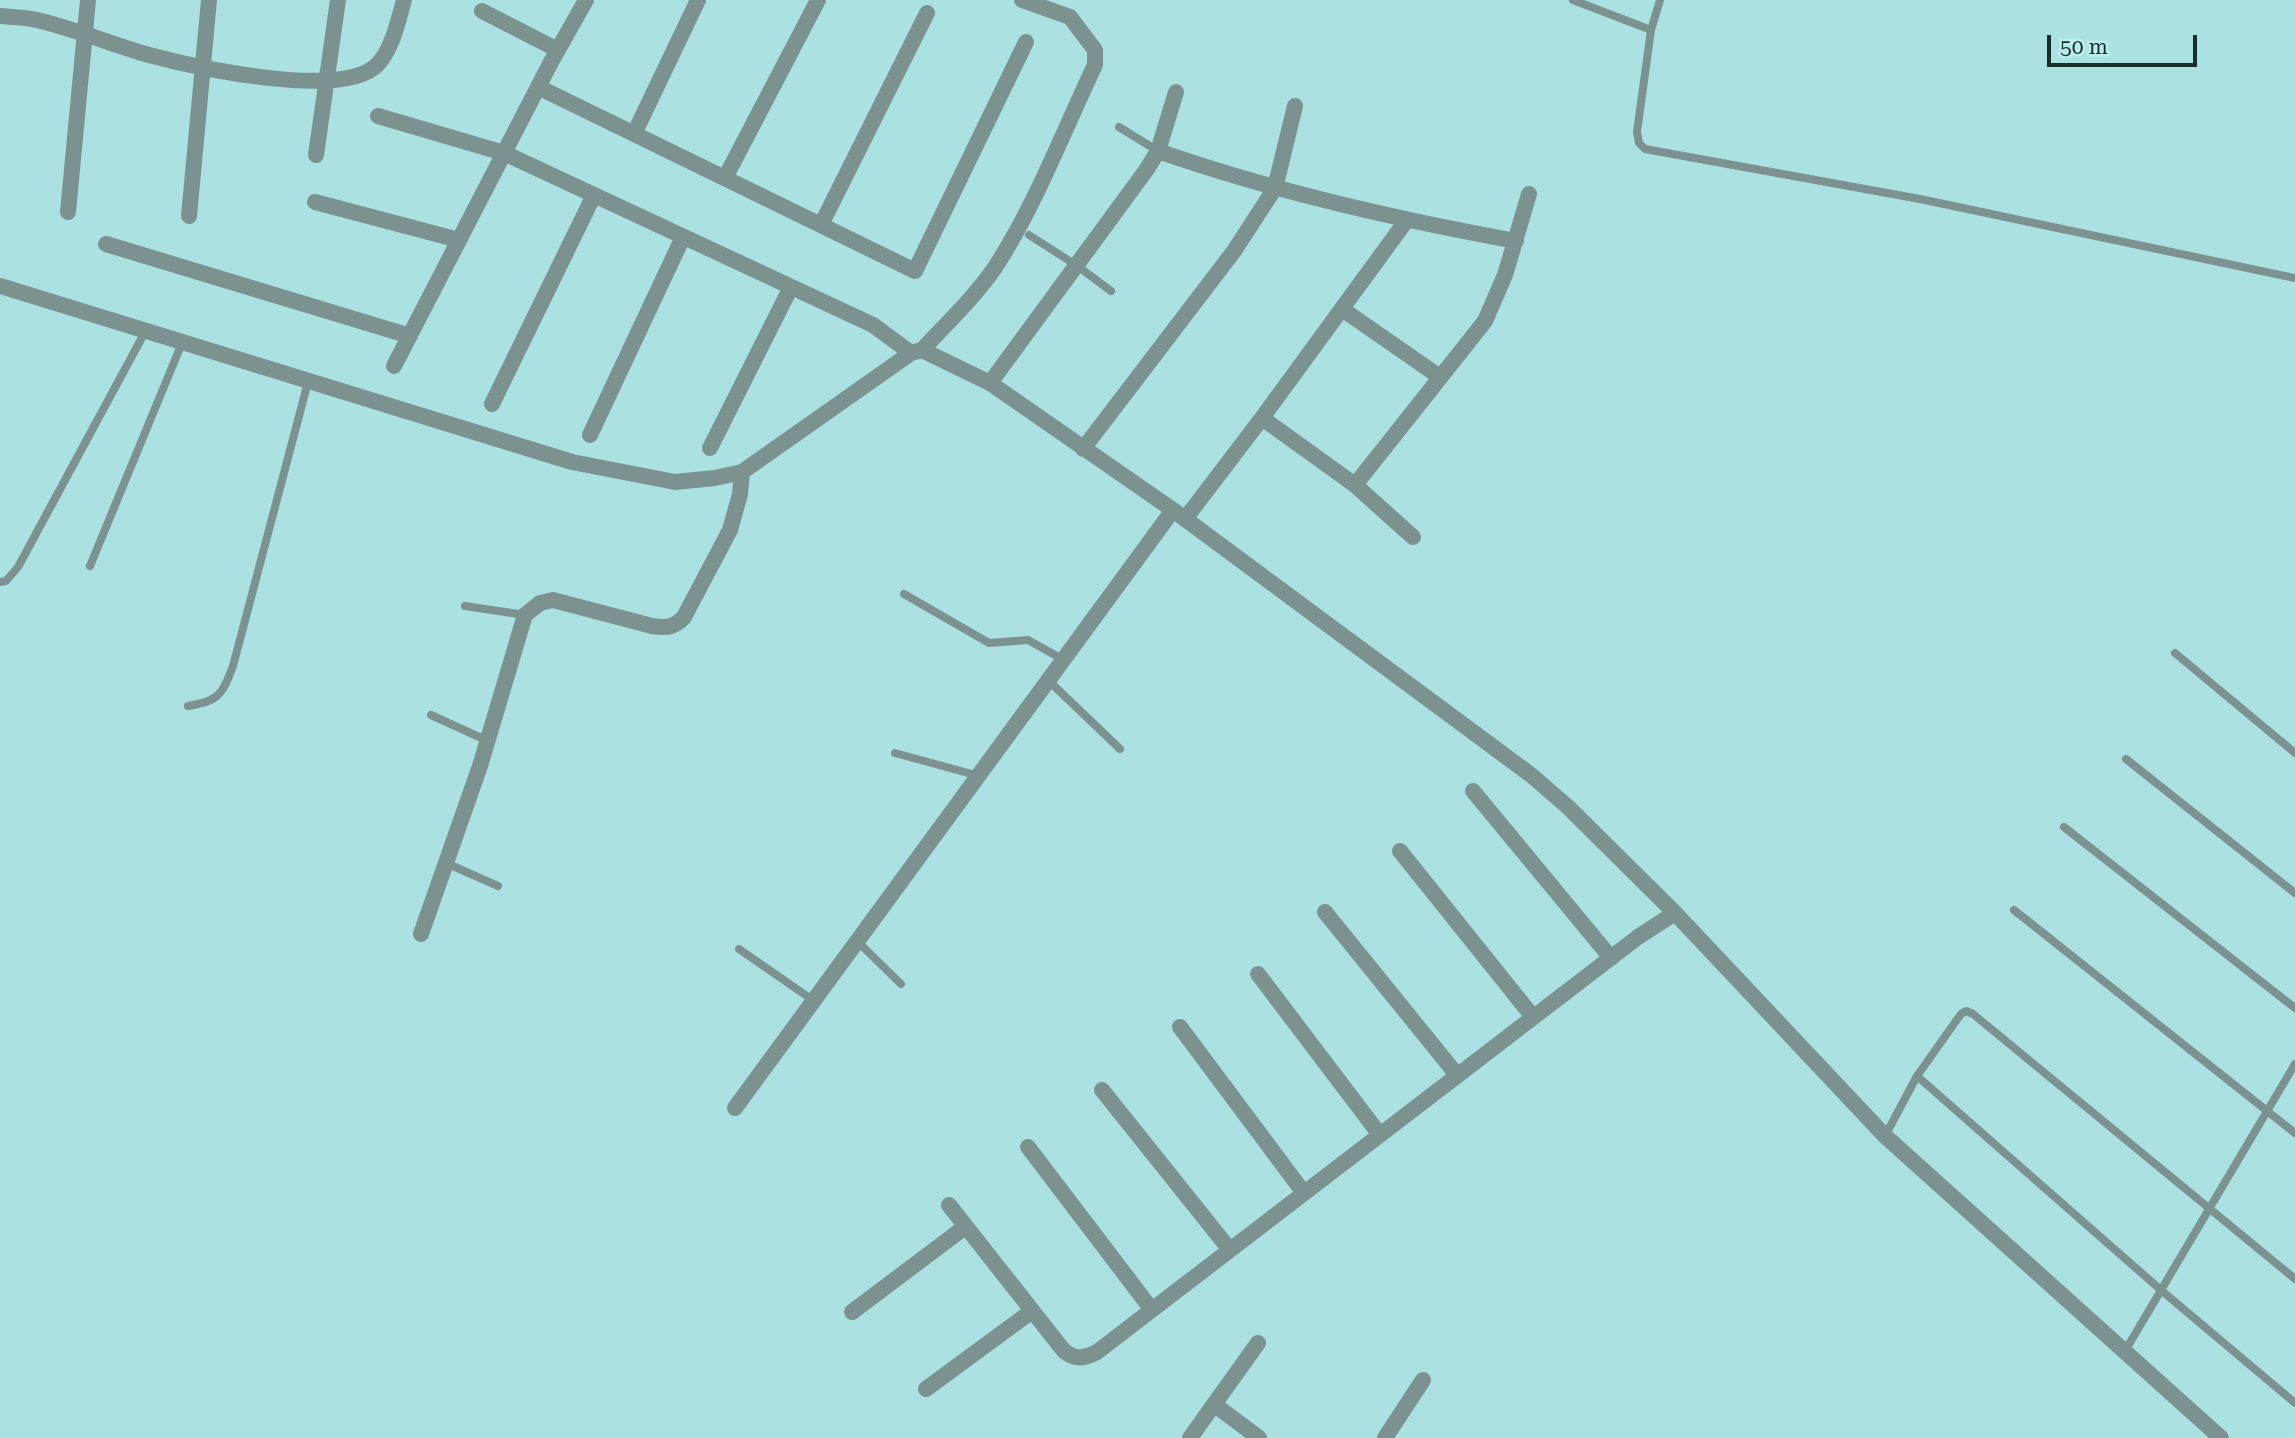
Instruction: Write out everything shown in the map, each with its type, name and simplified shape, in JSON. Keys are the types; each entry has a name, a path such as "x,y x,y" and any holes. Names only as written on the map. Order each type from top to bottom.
{"street":[{"path":"68,212 88,0"},
{"path":"189,216 209,0"},
{"path":"316,155 338,0"},
{"path":"0,16 34,19 148,55 203,67 265,78 326,82 362,74 377,65 391,42 404,0"},
{"path":"394,366 586,0"},
{"path":"634,134 698,0"},
{"path":"725,178 818,0"},
{"path":"0,286 572,462 675,482 742,472 917,352 969,300 994,269 1018,230 1095,65 1095,50 1070,17 1022,0"},
{"path":"482,11 558,50"},
{"path":"821,225 927,13"},
{"path":"538,87 915,271 1026,42"},
{"path":"990,383 1158,151 1176,92"},
{"path":"1083,449 1234,251 1275,188 1296,106"},
{"path":"378,116 504,153 873,326 917,352 990,383 1179,515 1531,775 1577,816 1675,913 1885,1136 2221,1438"},
{"path":"1158,151 1275,188 1406,221 1516,242"},
{"path":"1355,485 1485,321 1516,242 1529,194"},
{"path":"492,404 594,195"},
{"path":"316,202 459,240"},
{"path":"735,1108 1049,681 1179,515 1262,418 1406,221"},
{"path":"590,435 683,237"},
{"path":"106,244 410,336"},
{"path":"710,448 791,287"},
{"path":"1342,309 1440,377"},
{"path":"1262,418 1355,485 1413,537"},
{"path":"421,934 488,741 525,615 540,603 552,600 652,626 675,626 684,617 730,530 740,494 742,472"},
{"path":"1474,791 1611,958"},
{"path":"1400,851 1534,1017"},
{"path":"1325,912 1457,1075"},
{"path":"949,1205 1064,1350 1078,1358 1084,1358 1097,1352 1611,958 1675,913"},
{"path":"1258,974 1380,1135"},
{"path":"1180,1027 1304,1193"},
{"path":"1102,1090 1230,1250"},
{"path":"1028,1147 1152,1310"},
{"path":"852,1312 965,1227"},
{"path":"926,1389 1032,1311"},
{"path":"1189,1438 1258,1343"},
{"path":"1387,1437 1423,1380"},
{"path":"1215,1405 1259,1438"}],"lane":[{"path":"1573,0 1651,30"},
{"path":"1660,0 1651,30 1637,132 1639,143 1644,149 1920,199 2295,278"},
{"path":"1119,127 1158,151"},
{"path":"1029,236 1076,265 1111,292"},
{"path":"0,582 6,581 18,566 145,332"},
{"path":"90,566 181,343"},
{"path":"188,706 210,703 226,684 233,666 308,382"},
{"path":"904,594 989,643 1028,640 1065,660"},
{"path":"465,606 525,615"},
{"path":"2175,653 2295,753"},
{"path":"1049,681 1119,749"},
{"path":"431,715 488,741"},
{"path":"895,753 979,776"},
{"path":"2126,759 2295,893"},
{"path":"2064,827 2295,1008"},
{"path":"446,863 498,886"},
{"path":"2014,910 2295,1133"},
{"path":"858,942 901,984"},
{"path":"739,949 814,1002"},
{"path":"1885,1136 1917,1076 1961,1014 1973,1014 2295,1279"},
{"path":"2125,1351 2295,1064"},
{"path":"1917,1076 2162,1291 2295,1403"}]}
